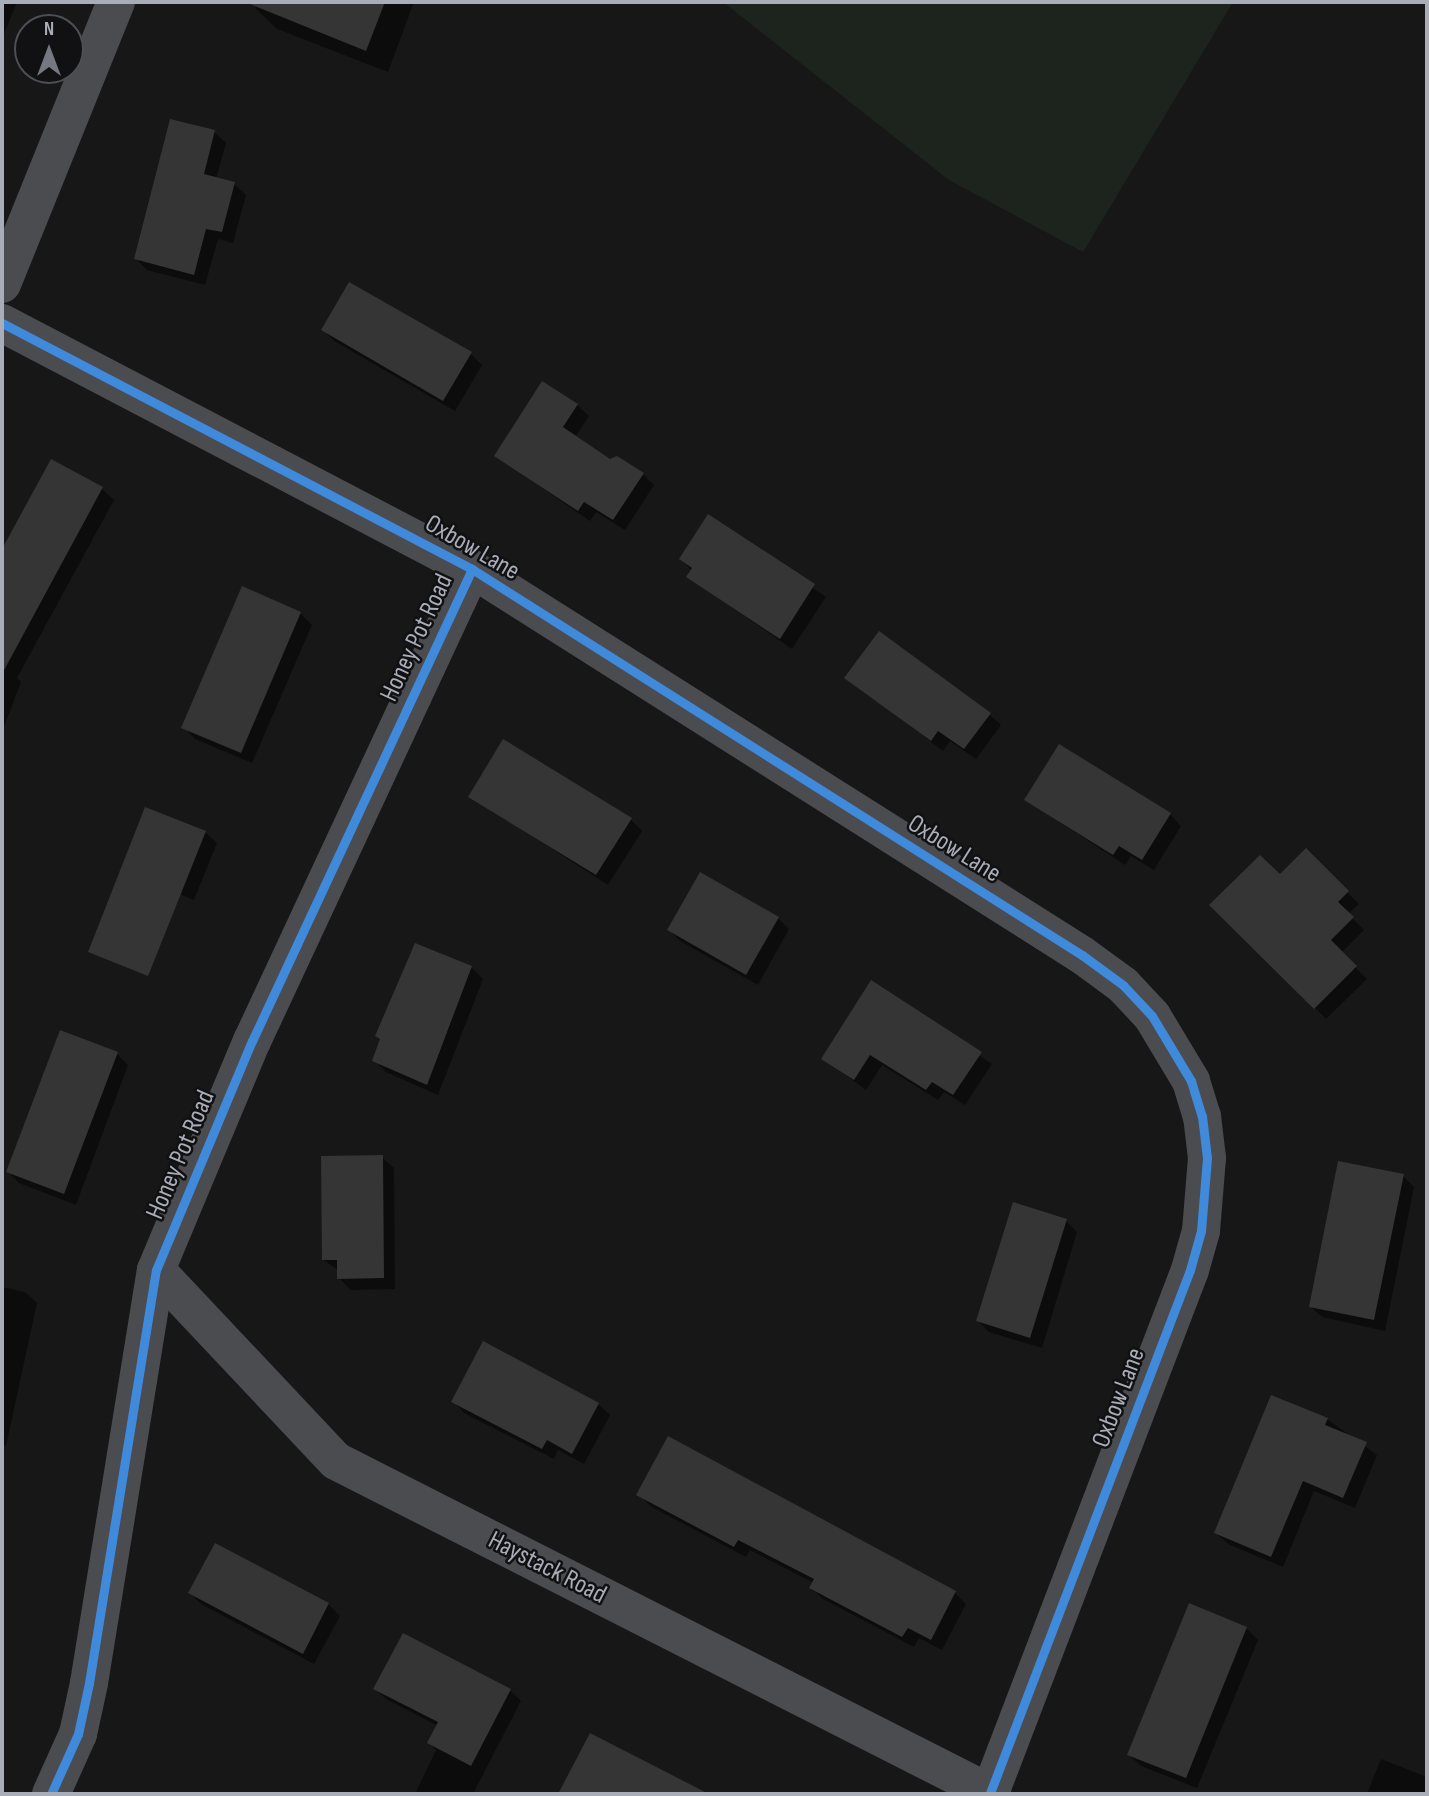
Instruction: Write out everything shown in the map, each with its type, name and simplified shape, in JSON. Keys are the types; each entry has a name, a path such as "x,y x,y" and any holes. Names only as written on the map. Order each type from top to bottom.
{"street":[{"path":"2,284 116,2"},
{"name":"Oxbow Lane","path":"2,323 472,569 1082,955 1123,985 1152,1016 1191,1081 1202,1116 1207,1158 1201,1231 1190,1270 991,1794"},
{"name":"Honey Pot Road","path":"51,1794 78,1734 89,1683 156,1270 252,1041 472,569"},
{"name":"Haystack Road","path":"156,1270 336,1461 991,1794"}],"shaded area":[{"path":"723,2 1233,2 1083,252 949,180"}],"building":[{"path":"245,2 385,2 366,51"},
{"path":"170,119 215,130 204,174 235,182 222,232 206,229 194,275 134,259"},
{"path":"349,282 472,352 443,401 321,330"},
{"path":"542,381 578,404 563,427 610,459 617,456 644,473 613,520 584,502 578,511 494,456"},
{"path":"51,459 103,487 2,674 2,549"},
{"path":"708,514 815,584 780,639 686,577 692,568 679,559"},
{"path":"242,586 301,612 241,753 181,728"},
{"path":"879,631 991,713 964,749 938,731 931,741 844,678"},
{"path":"503,739 632,818 596,875 468,797"},
{"path":"1059,744 1171,813 1142,860 1119,846 1113,855 1024,800"},
{"path":"145,807 206,831 148,976 88,952"},
{"path":"1306,848 1349,891 1338,902 1354,917 1331,940 1357,966 1314,1009 1209,905 1260,855 1280,874"},
{"path":"700,872 779,917 746,975 667,930"},
{"path":"415,943 472,966 427,1085 372,1061 380,1039 375,1036"},
{"path":"871,980 982,1052 953,1095 932,1082 926,1090 870,1055 854,1080 821,1059"},
{"path":"60,1030 118,1052 64,1194 6,1172"},
{"path":"383,1155 384,1278 337,1279 337,1260 322,1260 321,1156"},
{"path":"1338,1161 1404,1174 1374,1320 1309,1307"},
{"path":"1013,1202 1067,1219 1030,1338 976,1321"},
{"path":"483,1341 599,1403 572,1454 547,1440 542,1449 451,1402"},
{"path":"1271,1395 1328,1418 1325,1425 1367,1442 1343,1498 1303,1481 1271,1557 1214,1533"},
{"path":"668,1436 956,1591 931,1640 908,1628 902,1637 809,1588 814,1579 738,1540 734,1547 636,1495"},
{"path":"215,1543 329,1603 303,1654 188,1593"},
{"path":"1189,1603 1247,1627 1186,1778 1127,1755"},
{"path":"403,1633 511,1689 471,1766 427,1743 438,1722 373,1689"},
{"path":"590,1733 709,1794 558,1794"}],"cycle path":[{"path":"2,323 472,569 1082,955 1123,985 1152,1016 1191,1081 1202,1116 1207,1158 1201,1231 1190,1270 990,1793"},
{"path":"51,1794 78,1734 89,1683 156,1270 252,1041 472,569"}]}
